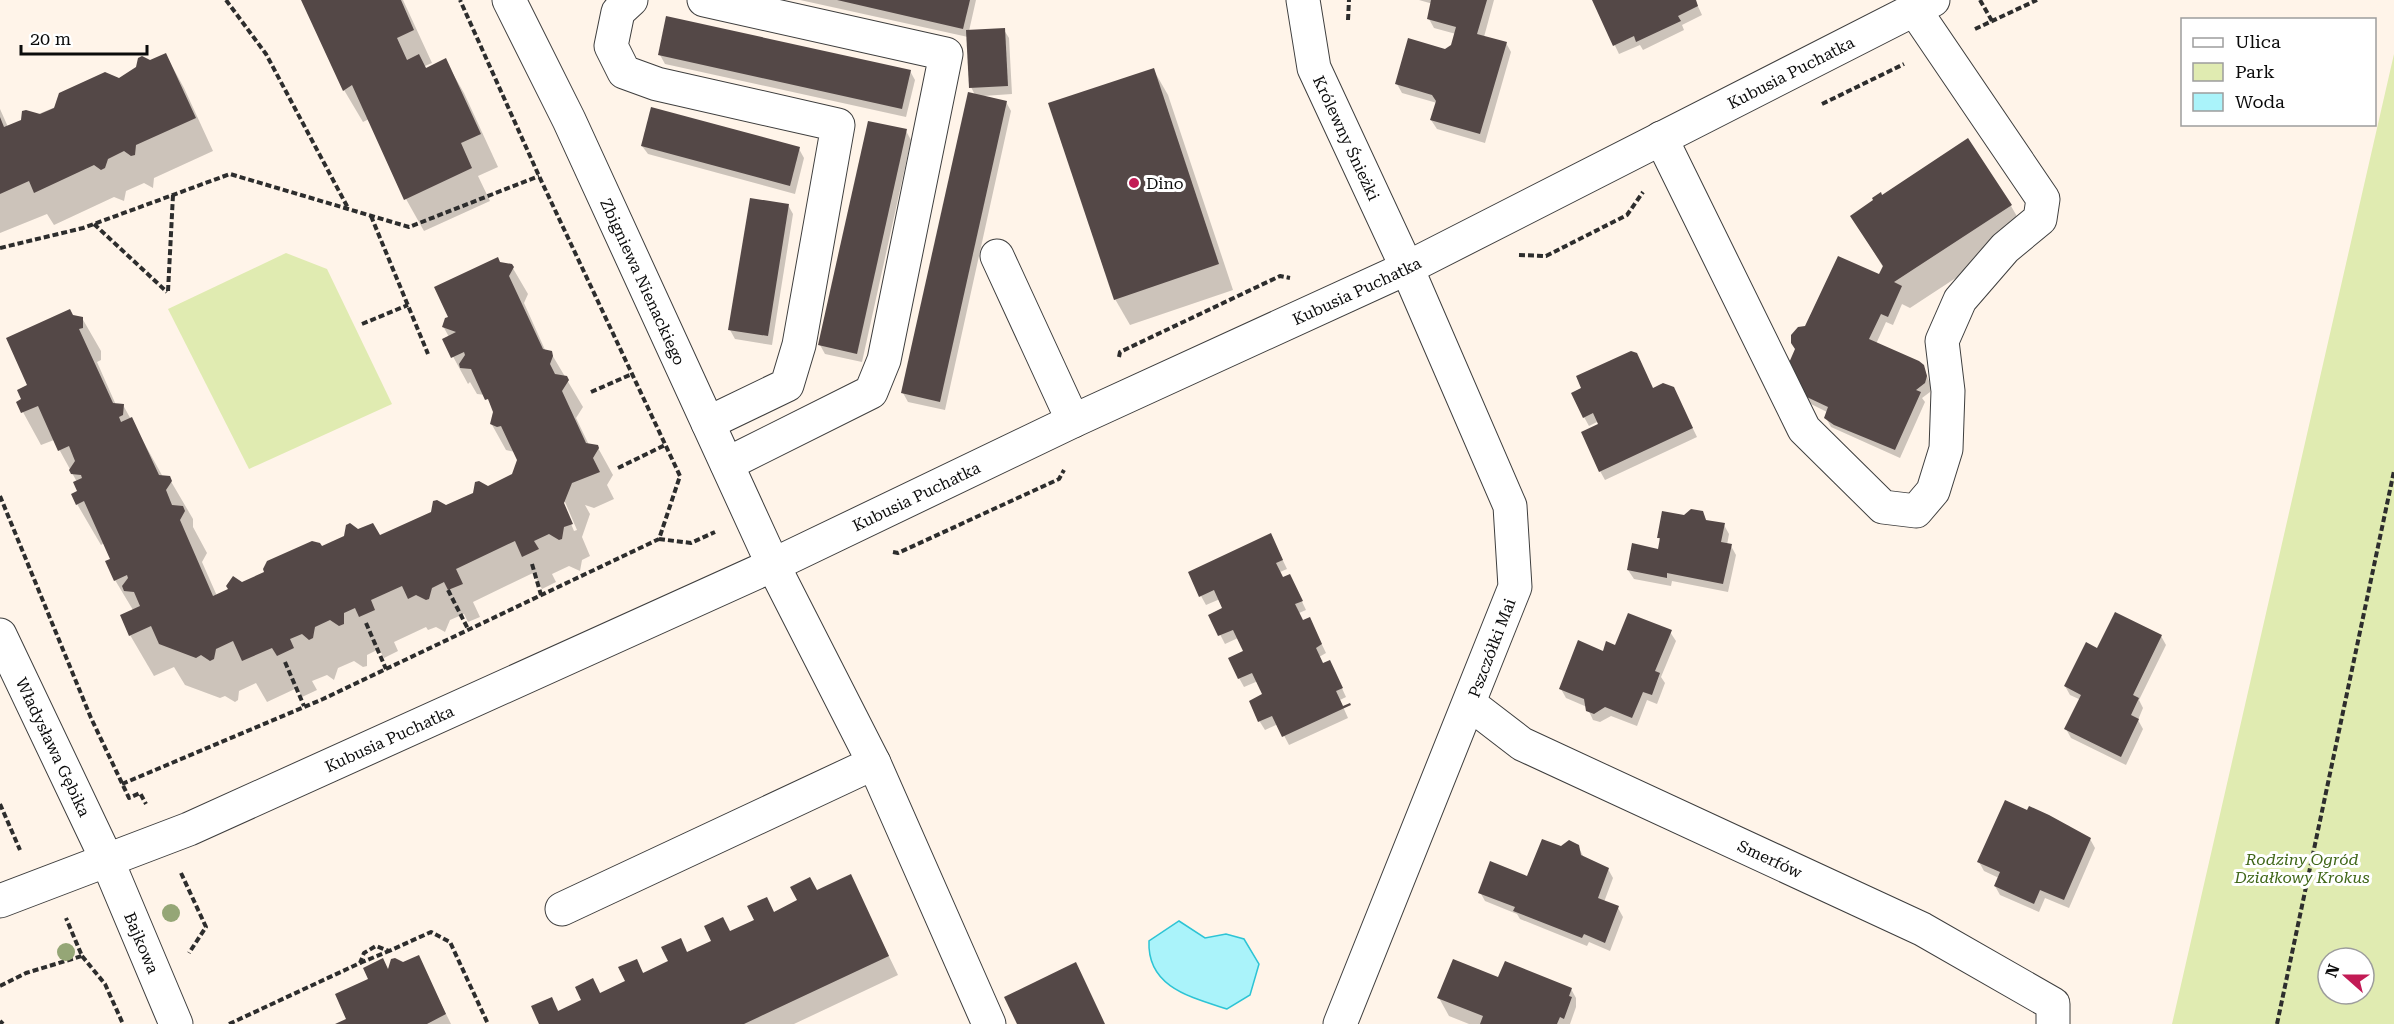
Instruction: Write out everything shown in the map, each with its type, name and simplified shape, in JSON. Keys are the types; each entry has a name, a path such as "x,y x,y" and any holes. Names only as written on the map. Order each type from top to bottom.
{"street":[{"name":"Zbigniewa Nienackiego","path":"509,0 569,120 773,565"},
{"path":"631,0 618,12 610,46 624,72 657,84 838,125 799,345 788,385 708,423"},
{"path":"704,0 946,54 884,360 871,392 727,464"},
{"name":"Królewny Śnieżki","path":"1304,0 1314,68 1407,268"},
{"path":"1661,138 1804,429 1883,507 1916,510 1933,491 1946,449 1948,391 1942,341 1960,300 2005,248 2040,219 2043,199 1940,46 1924,5"},
{"name":"Kubusia Puchatka","path":"0,901 189,829 773,565 1073,421 1407,268 1924,5"},
{"path":"997,256 1073,421"},
{"name":"Pszczółki Mai","path":"1340,1024 1515,588 1510,506 1407,268"},
{"path":"773,565 874,763 989,1024"},
{"name":"Władysława Gębika","path":"0,635 107,860"},
{"name":"Smerfów","path":"1470,704 1522,744 1922,929 2053,1004 2053,1024"},
{"path":"562,909 874,763"},
{"name":"Bajkowa","path":"107,860 177,1024"}],"path":[{"path":"226,0 266,54 348,209"},
{"path":"460,0 538,176 680,476 659,539"},
{"path":"1980,0 1992,21"},
{"path":"1816,106 2037,0"},
{"path":"0,248 94,224 230,174 409,227 538,176"},
{"path":"1510,254 1546,256 1627,215 1644,191 1679,174"},
{"path":"94,224 167,292 173,195"},
{"path":"371,216 428,354"},
{"path":"1118,363 1120,352 1280,276 1300,280"},
{"path":"362,324 408,305"},
{"path":"591,392 632,374"},
{"path":"618,468 665,445"},
{"path":"890,552 898,553 1059,479 1068,462"},
{"path":"2277,1024 2394,471"},
{"path":"0,496 91,718 122,784 129,798 140,793 148,808"},
{"path":"122,784 386,669 659,539 691,543 750,515"},
{"path":"532,564 541,595"},
{"path":"448,590 468,629"},
{"path":"366,623 386,669"},
{"path":"285,662 304,706"},
{"path":"0,804 20,850"},
{"path":"180,871 206,927 186,958"},
{"path":"63,912 82,956 105,984 123,1024"},
{"path":"229,1024 360,963 431,933 450,942 488,1024"},
{"path":"360,963 364,952 376,946 389,951"},
{"path":"0,986 26,973 82,956"}],"green space":[{"name":"Rodziny Ogród Działkowy Krokus","path":"2394,54 2394,1024 2172,1024"},
{"path":"286,253 327,269 392,404 249,469 168,309"}],"water":[{"path":"1179,921 1205,938 1226,934 1244,939 1259,964 1250,995 1227,1009 1199,1000 1173,988 1163,980 1150,957 1149,941"}],"building":[{"path":"301,0 401,0 414,30 397,38 407,60 419,54 426,68 446,58 481,134 461,143 472,168 404,200 352,85 343,91"},
{"path":"837,0 970,0 963,29"},
{"path":"1431,0 1487,0 1477,34 1507,42 1480,134 1430,120 1436,101 1432,95 1395,84 1408,38 1445,49 1451,45 1456,27 1427,19"},
{"path":"1592,0 1696,0 1698,6 1678,16 1681,21 1636,42 1634,36 1613,46"},
{"path":"666,16 911,70 902,109 658,55"},
{"path":"1005,28 1008,86 969,88 966,30"},
{"path":"166,53 196,118 136,145 135,155 131,156 124,151 108,159 105,168 101,170 94,165 34,193 29,181 0,194 0,117 4,127 21,120 22,111 40,114 54,108 59,93 105,72 119,78 136,67 138,58 142,56 150,60"},
{"name":"Dino","path":"1154,68 1219,264 1114,300 1048,103"},
{"path":"968,92 1007,101 940,402 901,393"},
{"path":"651,107 800,147 790,186 641,146"},
{"path":"868,121 907,129 857,354 818,345"},
{"path":"1968,138 2012,205 1894,282 1902,286 1888,317 1881,314 1869,339 1919,361 1924,365 1927,376 1925,383 1916,390 1921,392 1895,450 1834,425 1824,418 1828,407 1794,391 1785,372 1795,349 1791,343 1791,335 1798,327 1805,326 1838,256 1879,274 1883,266 1850,216 1881,192 1882,195"},
{"path":"750,198 789,204 768,336 728,330"},
{"path":"498,257 500,262 512,264 514,267 509,276 543,349 552,351 550,364 555,374 567,376 569,380 562,391 586,443 598,445 599,448 593,458 600,472 572,483 564,503 573,524 564,527 562,539 559,540 549,534 534,541 539,549 522,557 515,541 456,569 463,584 448,590 444,582 432,588 429,599 426,600 416,595 408,599 402,586 371,600 375,610 359,617 355,608 344,613 344,624 339,626 330,620 315,627 313,638 309,640 302,634 290,639 294,648 277,656 272,648 242,661 233,641 216,649 214,659 210,661 201,655 196,658 159,644 151,626 129,636 120,615 140,606 134,592 124,591 122,586 128,578 127,575 114,581 105,561 110,559 84,501 76,505 71,494 77,491 73,482 82,478 81,475 71,474 69,470 75,461 69,446 58,451 38,406 21,413 16,402 21,399 17,390 27,385 6,338 70,309 73,315 83,317 83,328 79,329 113,403 124,404 123,415 119,417 121,422 132,417 159,475 170,476 172,481 166,490 172,505 183,506 185,511 180,520 213,596 228,589 226,586 233,576 242,582 264,572 267,561 312,541 322,546 344,536 346,525 350,523 358,529 373,523 380,535 431,512 433,501 437,500 446,505 473,493 475,482 479,481 488,486 512,474 517,460 501,426 490,424 493,412 471,369 460,368 459,364 465,355 464,352 451,358 442,339 456,332 442,327 445,318 448,317 434,287"},
{"path":"1631,351 1637,353 1653,388 1663,383 1674,387 1693,428 1599,472 1581,432 1598,424 1593,413 1583,418 1571,393 1581,388 1576,376"},
{"path":"1691,509 1703,511 1706,520 1725,523 1721,542 1732,544 1723,584 1667,573 1667,578 1627,570 1632,543 1658,549 1660,538 1657,538 1662,511 1684,515"},
{"path":"1271,533 1283,560 1276,563 1283,577 1290,574 1303,601 1295,604 1303,620 1310,617 1322,644 1316,648 1323,663 1330,660 1343,688 1336,691 1343,706 1350,703 1351,705 1282,737 1272,716 1258,722 1249,701 1262,694 1252,673 1238,679 1228,658 1243,651 1233,630 1218,636 1208,615 1222,608 1214,590 1199,597 1188,572"},
{"path":"2115,612 2162,635 2133,695 2139,698 2131,715 2139,719 2121,757 2064,729 2081,695 2064,686 2086,642 2097,648"},
{"path":"1628,613 1672,630 1655,671 1660,673 1652,695 1643,692 1632,718 1605,707 1594,714 1586,711 1584,699 1559,689 1578,640 1603,651 1606,641 1615,645"},
{"path":"2005,800 2027,810 2029,806 2091,838 2064,900 2040,890 2034,904 1994,886 2000,872 1977,862"},
{"path":"1542,839 1561,846 1569,840 1579,845 1581,855 1609,868 1598,898 1619,906 1605,943 1584,934 1582,938 1513,911 1515,907 1478,893 1490,861 1527,876"},
{"path":"851,874 889,956 744,1024 539,1024 531,1006 552,997 558,1011 581,1000 575,987 593,978 600,993 625,981 618,967 637,959 643,973 668,961 661,947 681,938 687,952 711,941 704,926 723,917 730,931 754,920 747,906 767,897 774,912 797,900 790,887 810,877 817,890"},
{"path":"419,955 446,1014 427,1024 335,1024 346,1019 335,994 368,979 363,968 383,958 388,969 391,959 395,958 403,962"},
{"path":"1453,959 1498,977 1505,961 1572,988 1569,996 1572,997 1564,1019 1560,1017 1557,1024 1480,1024 1483,1016 1437,998"},
{"path":"1076,962 1105,1024 1017,1024 1004,997"}],"place":[{"name":"Dino","path":"1134,183"}]}
